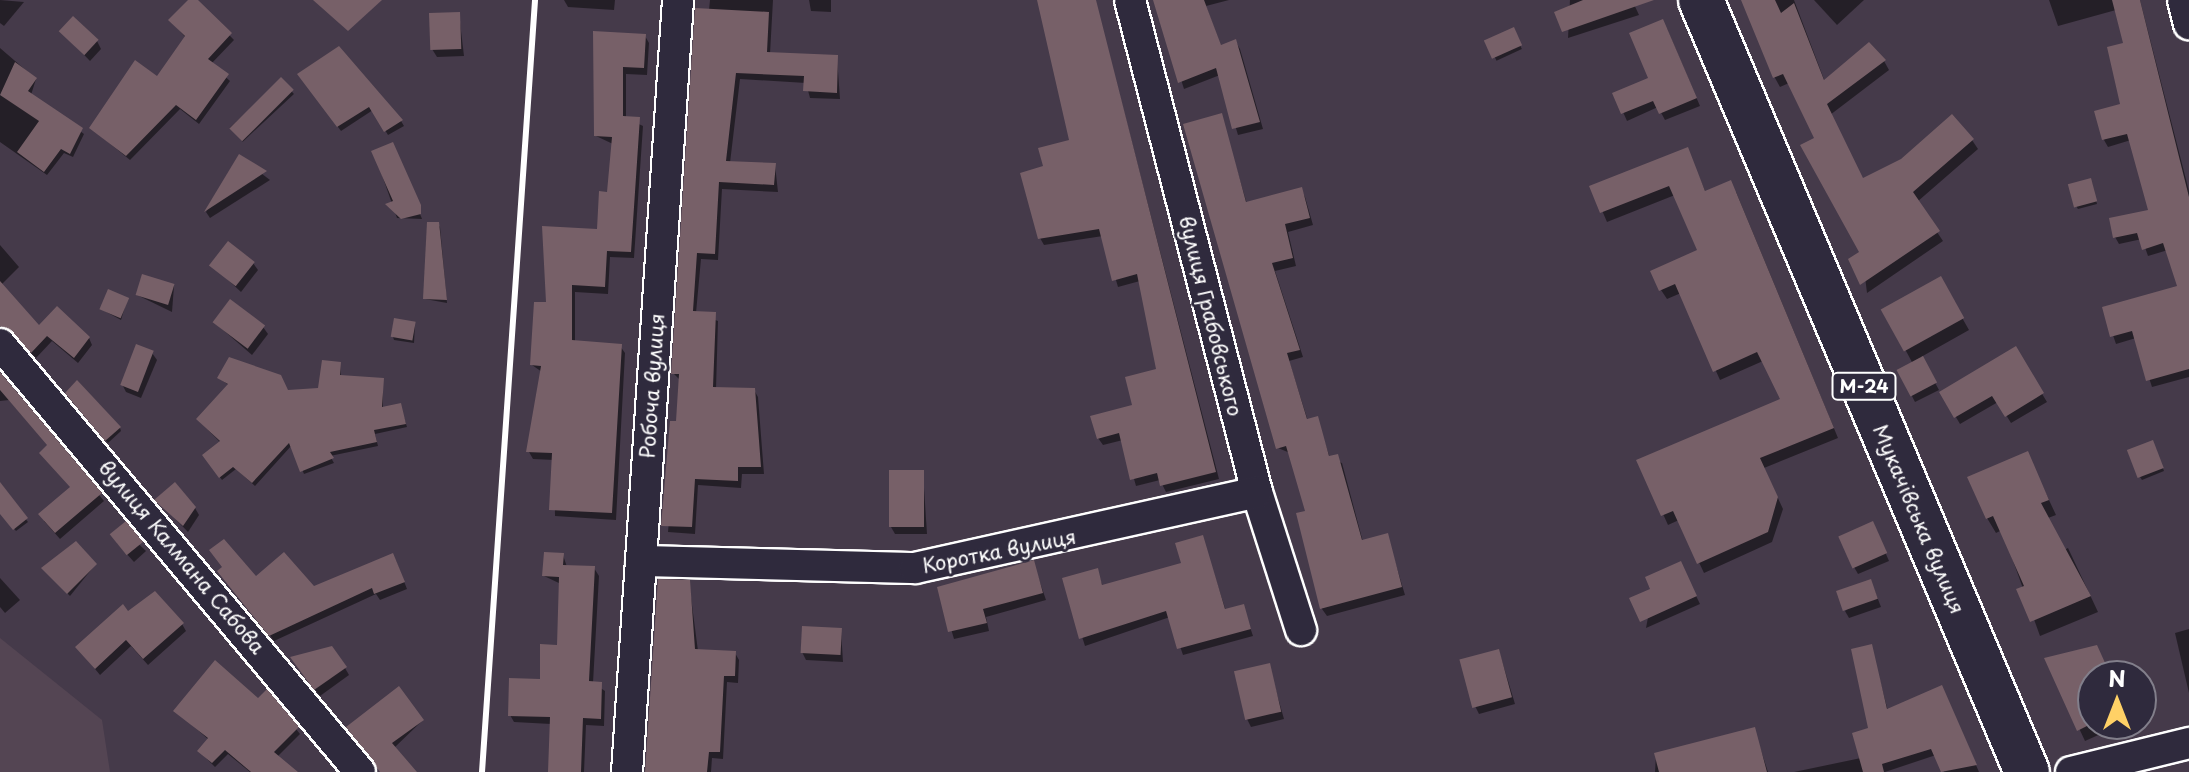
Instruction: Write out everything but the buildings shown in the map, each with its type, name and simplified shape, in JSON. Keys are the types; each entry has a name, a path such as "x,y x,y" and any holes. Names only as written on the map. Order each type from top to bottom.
{"highway":[{"name":"Мукачівська вулиця","path":"1701,0 2027,772"}],"street":[{"name":"Робоча вулиця","path":"627,772 678,0"},
{"name":"вулиця Грабовського","path":"1130,0 1257,492 1301,630"},
{"path":"2183,0 2189,24"},
{"name":"вулиця Калмана Сабова","path":"0,344 360,772"},
{"name":"Коротка вулиця","path":"641,561 915,568 1257,492"},
{"path":"2071,772 2189,743"}],"shaded area":[{"path":"0,638 102,720 110,772 0,772"}],"railway":[{"path":"482,772 535,0"}]}
